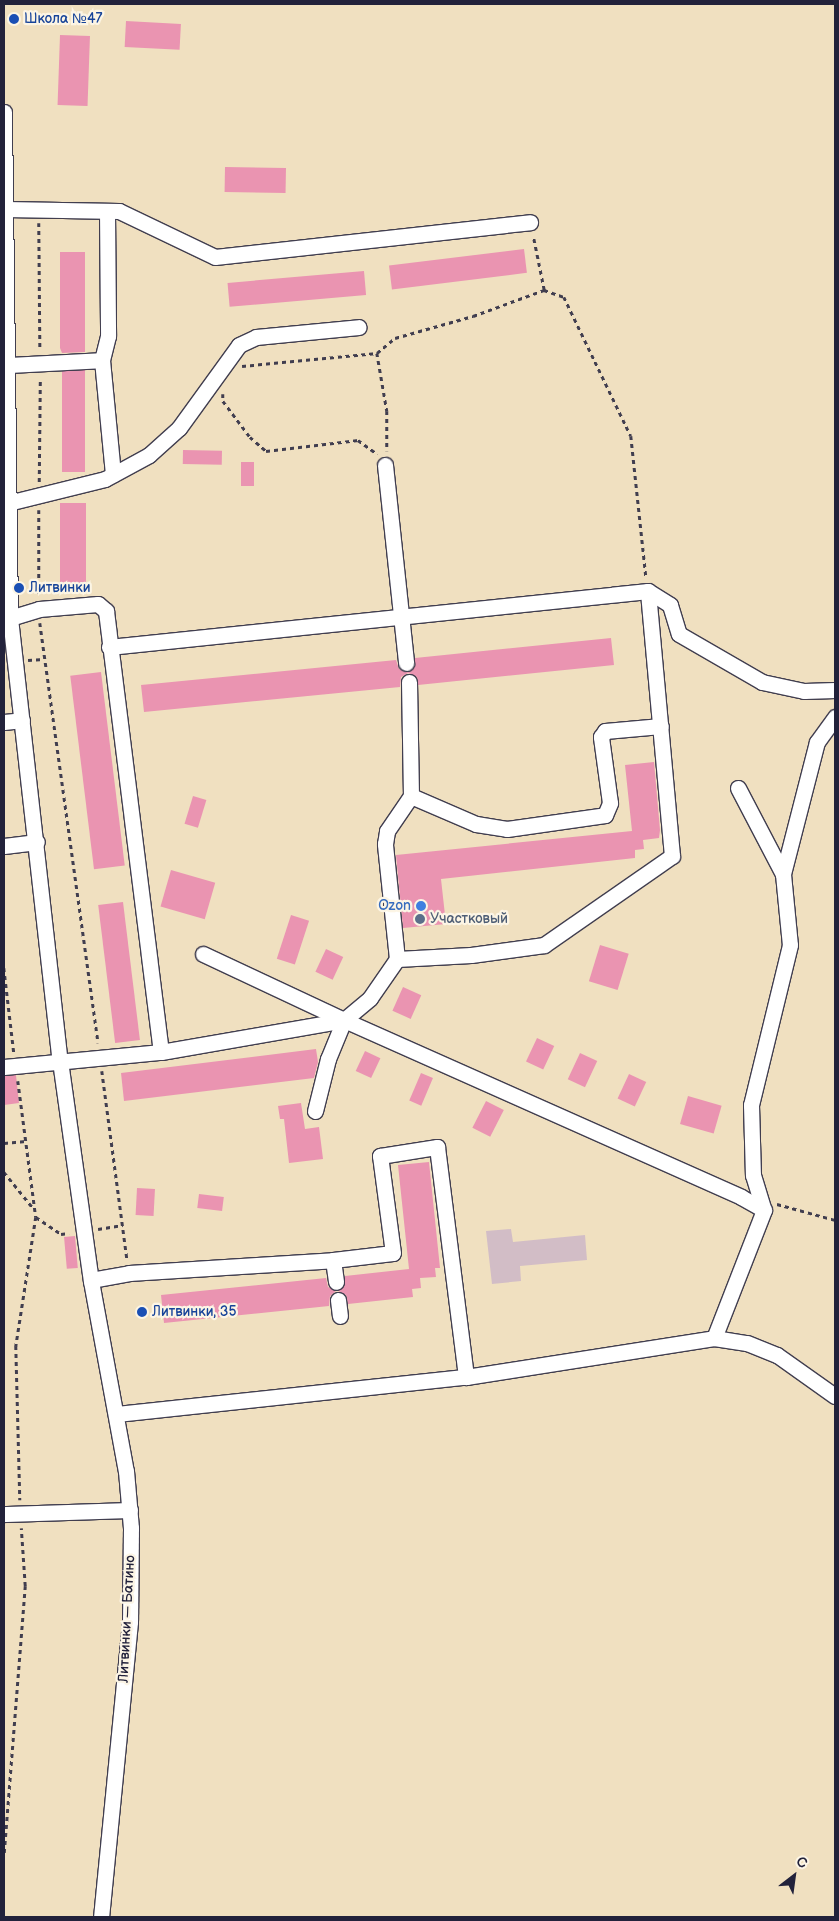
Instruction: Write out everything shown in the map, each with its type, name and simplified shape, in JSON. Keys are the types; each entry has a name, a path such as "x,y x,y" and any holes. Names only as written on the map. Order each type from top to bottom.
{"street":[{"name":"Литвинки — Батино","path":"4,112 9,646 22,720 37,842 60,1061 91,1280 117,1414 130,1510 130,1622 100,1917"},
{"path":"5,209 119,211 215,257 530,222"},
{"path":"107,211 108,336 102,360 113,474"},
{"path":"8,503 113,474 149,454 179,428 239,346 256,337 359,327"},
{"path":"7,365 40,365 102,360"},
{"path":"385,465 406,663"},
{"path":"397,959 471,955 544,945 669,859 672,851 648,591"},
{"path":"109,648 648,591 670,605 679,634 762,682 804,691 835,690"},
{"path":"10,618 39,609 98,604 104,607 161,1052"},
{"path":"315,1111 328,1059 344,1020 370,998 397,959 385,844 387,831 412,796 409,682"},
{"path":"714,1338 764,1210 754,1175 751,1105 790,945 783,874 817,742 835,717"},
{"path":"4,722 22,720"},
{"path":"412,796 476,824 507,829 605,815 610,803 601,737 605,731 661,726"},
{"path":"738,788 783,874"},
{"path":"4,846 37,842"},
{"path":"203,954 344,1020 741,1197 764,1210"},
{"path":"10,1066 161,1052 344,1020"},
{"path":"91,1280 129,1273 334,1260 393,1252 380,1156 437,1147 466,1377"},
{"path":"334,1260 336,1282"},
{"path":"338,1300 340,1316"},
{"path":"117,1414 466,1377 714,1338 747,1343 777,1355 835,1396"},
{"path":"4,1514 130,1510"}],"path":[{"path":"39,211 39,609 44,659 129,1273"},
{"path":"530,222 544,290"},
{"path":"385,465 375,452 358,440 266,451 250,437 223,401 223,370 377,353 395,338 473,316 544,290 564,296 630,436 648,591"},
{"path":"377,353 387,411 385,465"},
{"path":"23,660 44,659"},
{"path":"4,968 10,1066 26,1141 36,1217 16,1346 20,1514 25,1586 4,1853"},
{"path":"4,1143 26,1141"},
{"path":"4,1172 35,1210"},
{"path":"764,1210 778,1203 835,1220"},
{"path":"36,1217 61,1234 76,1232"},
{"path":"96,1229 123,1225"}],"shaded area":[{"path":"511,1229 513,1242 585,1235 587,1260 520,1266 521,1281 492,1284 486,1231"}],"building":[{"path":"126,21 181,24 180,50 125,47"},
{"path":"60,35 90,36 88,106 58,105"},
{"path":"225,167 286,168 286,193 225,192"},
{"path":"524,249 527,273 392,289 389,266"},
{"path":"60,252 85,252 85,352 62,353 60,348"},
{"path":"364,271 366,295 230,307 228,283"},
{"path":"62,370 85,370 85,472 62,472"},
{"path":"183,450 222,451 222,465 183,464"},
{"path":"241,462 254,462 254,486 241,486"},
{"path":"60,503 86,503 86,584 60,584"},
{"path":"611,638 614,665 418,685 417,677 408,673 401,677 400,687 144,712 141,685 396,660 399,669 406,672 414,667 415,658"},
{"path":"101,672 125,866 94,869 70,676"},
{"path":"654,762 660,830 659,838 643,840 644,849 635,850 635,858 441,879 446,924 403,928 396,855 632,831 625,765"},
{"path":"193,796 206,800 198,828 185,824"},
{"path":"171,870 215,883 205,919 161,907"},
{"path":"123,902 140,1040 115,1043 98,905"},
{"path":"291,915 309,921 295,965 277,959"},
{"path":"600,945 629,954 618,990 589,981"},
{"path":"326,949 343,957 333,980 315,972"},
{"path":"403,987 421,995 411,1019 392,1011"},
{"path":"537,1038 554,1046 543,1070 526,1062"},
{"path":"316,1049 318,1062 314,1078 124,1101 121,1073"},
{"path":"365,1051 380,1058 371,1078 356,1071"},
{"path":"580,1053 597,1061 585,1087 568,1079"},
{"path":"421,1073 433,1078 421,1106 409,1101"},
{"path":"629,1074 646,1082 635,1107 618,1098"},
{"path":"16,1075 19,1103 4,1105 4,1076"},
{"path":"688,1096 722,1106 714,1134 680,1124"},
{"path":"486,1101 504,1110 490,1137 472,1128"},
{"path":"301,1103 305,1129 319,1127 323,1159 289,1163 284,1119 280,1119 278,1106"},
{"path":"429,1162 440,1268 435,1268 436,1277 420,1278 421,1288 412,1289 413,1297 348,1304 346,1295 338,1291 344,1286 345,1276 409,1269 398,1165"},
{"path":"137,1188 155,1189 154,1216 136,1215"},
{"path":"199,1194 224,1197 222,1211 197,1208"},
{"path":"75,1236 78,1268 67,1269 64,1237"},
{"path":"326,1278 328,1287 336,1291 330,1296 329,1306 164,1323 161,1295"}],"place":[{"name":"Школа №47","path":"14,19"},
{"name":"Литвинки","path":"19,588"},
{"name":"Ozon","path":"421,906"},
{"name":"Участковый","path":"420,919"},
{"name":"Литвинки, 35","path":"142,1312"}]}
